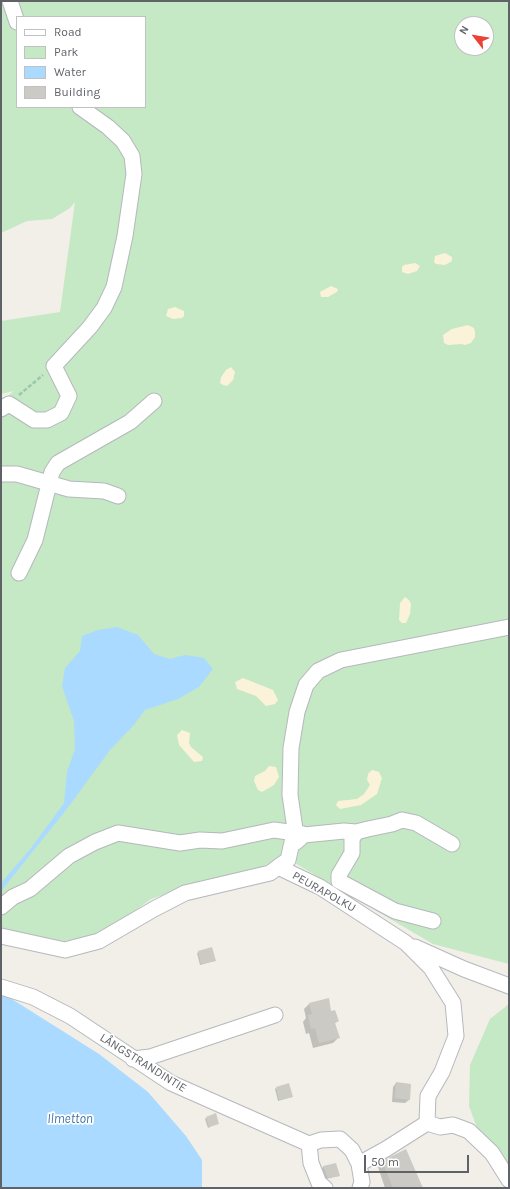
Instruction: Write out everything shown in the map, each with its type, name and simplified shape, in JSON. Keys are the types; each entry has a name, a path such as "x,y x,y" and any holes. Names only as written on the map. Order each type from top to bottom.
{"street":[{"path":"10,1 16,19"},
{"path":"4,405 34,420 47,420 61,413 69,396 54,366 104,308 114,287 125,236 134,174 132,156 123,141 108,127 81,108"},
{"path":"19,573 35,540 52,472 58,463 130,422 154,401"},
{"path":"1,474 17,474 69,489 104,490 118,496"},
{"path":"299,834 295,829 290,795 291,748 297,712 306,685 318,671 341,660 509,627"},
{"path":"1,907 13,897 30,888 69,856 95,842 118,833 180,843 200,840 222,840 274,830 299,834 344,831 356,832 392,824 402,820 416,823 452,844"},
{"path":"356,832 352,839 352,853 339,876 339,881 395,911 432,922"},
{"path":"278,867 288,860 290,849 299,834"},
{"name":"PEURAPOLKU","path":"1,936 65,950 99,941 185,893 270,873 278,867 320,887 406,943 430,968 453,1003 456,1036 442,1072 428,1096 427,1123"},
{"path":"406,943 464,969 509,986"},
{"name":"LÅNGSTRANDINTIE","path":"1,987 33,997 70,1016 133,1059 190,1093 309,1144"},
{"path":"133,1059 150,1057 275,1015"},
{"path":"359,1164 427,1123 440,1127 453,1125 469,1131 492,1152 509,1180"},
{"path":"325,1188 319,1183 311,1163 309,1144 321,1140 340,1139 352,1150 359,1164 362,1182 360,1188"}],"path":[{"path":"4,405 54,366"}],"green space":[{"path":"1,1 509,1 509,964 433,944 293,862 279,858 262,867 198,883 151,899 122,920 102,931 86,937 65,941 41,939 1,929 1,401 14,391 1,394 1,321 60,312 75,202 70,208 52,219 27,221 1,233"},
{"path":"509,1004 509,1181 488,1158 469,1106 470,1065 490,1019"}],"sand":[{"path":"445,253 452,257 452,261 445,265 436,264 434,262 435,256"},
{"path":"415,263 420,266 417,271 408,274 402,272 402,267 404,265"},
{"path":"331,286 338,289 337,292 328,297 321,297 320,292"},
{"path":"175,307 184,311 184,316 182,318 173,319 166,316 168,309"},
{"path":"468,325 474,328 475,332 475,337 471,343 465,345 448,345 444,343 443,335 452,329"},
{"path":"231,367 235,372 233,380 227,386 223,385 220,383 221,377 226,370"},
{"path":"405,597 411,604 410,614 406,623 402,623 399,620 400,603"},
{"path":"243,678 273,690 278,700 275,704 266,706 256,696 237,689 235,682"},
{"path":"182,730 190,733 189,743 191,747 203,757 202,761 194,762 179,745 177,735"},
{"path":"269,766 276,767 279,777 274,785 262,792 258,790 254,781 255,776 265,771"},
{"path":"372,770 379,772 382,778 377,794 361,805 340,809 336,805 338,801 357,799 364,794 370,785 367,780 368,774"}],"water":[{"path":"117,627 138,635 154,654 170,659 185,655 204,658 213,669 199,687 178,699 145,710 133,726 110,750 66,810 1,891 1,883 32,847 64,803 67,772 75,749 74,721 62,686 65,668 80,651 82,636 98,630"},
{"name":"Ilmetton","path":"1,994 7,996 99,1054 148,1092 186,1136 202,1160 202,1188 1,1188"}],"building":[{"path":"212,947 216,961 201,964 198,951"},
{"path":"329,998 331,1011 335,1010 339,1021 335,1023 340,1038 319,1043 315,1028 311,1029 308,1015 312,1014 309,1003"},
{"path":"396,1082 411,1084 410,1100 395,1098"},
{"path":"289,1083 293,1097 279,1100 276,1087"},
{"path":"216,1113 219,1124 209,1127 206,1117"},
{"path":"406,1149 423,1188 393,1188 382,1161"},
{"path":"336,1163 340,1176 328,1178 323,1166"}]}
